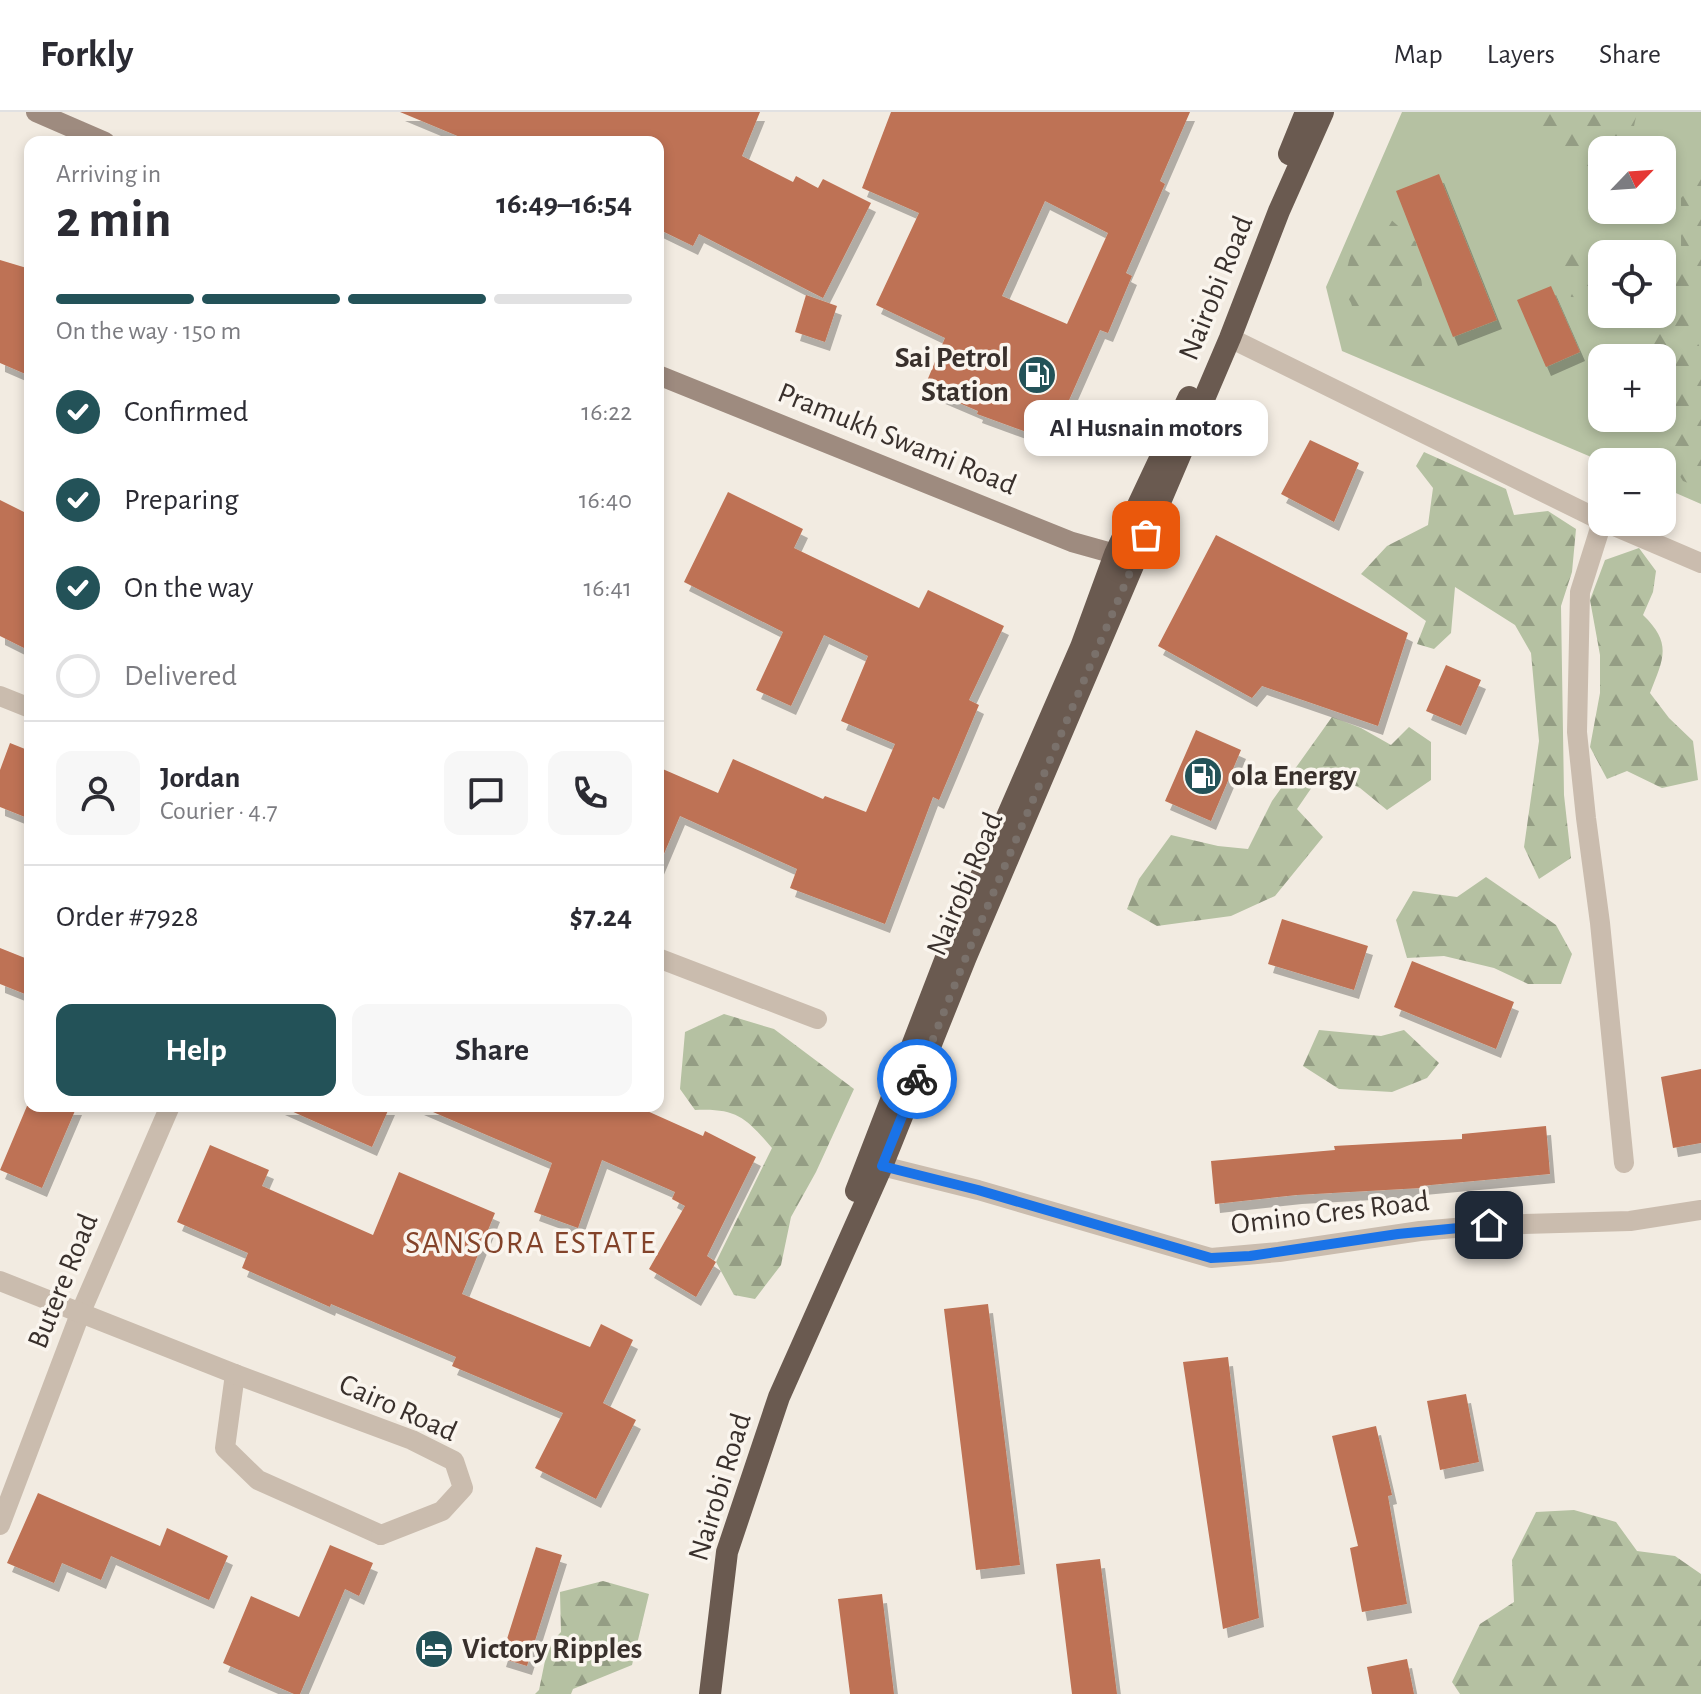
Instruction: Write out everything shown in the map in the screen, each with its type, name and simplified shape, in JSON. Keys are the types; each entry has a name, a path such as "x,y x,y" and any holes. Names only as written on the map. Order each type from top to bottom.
{"highway":[{"name":"Nairobi Road","path":"703,1694 722,1551 746,1466 949,950 1081,647 1115,554 1189,398 1306,112"},
{"name":"Nairobi Road","path":"710,1694 727,1552 779,1397 882,1166 966,957 1323,112"}],"main road":[{"path":"36,112 91,136"},
{"name":"Pramukh Swami Road","path":"664,377 1072,542 1115,554"}],"street":[{"path":"1230,338 1588,515"},
{"path":"1598,536 1580,592 1577,732 1624,1163"},
{"path":"1636,536 1701,563"},
{"path":"0,696 24,706"},
{"path":"664,960 817,1019"},
{"name":"Butere Road","path":"0,1525 80,1314 167,1112"},
{"name":"Omino Cres Road","path":"882,1166 978,1190 1211,1258 1279,1252 1420,1231 1489,1225 1630,1221 1701,1210"},
{"name":"Cairo Road","path":"0,1281 412,1440 454,1461 463,1488 442,1511 381,1535 258,1480 225,1448 235,1374"}],"green space":[{"path":"1402,112 1701,112 1701,504 1676,493 1676,448 1588,448 1588,456 1342,351 1326,287"},
{"path":"1510,112 1637,112 1632,136 1588,136 1588,174 1581,160 1543,142 1510,117"},
{"path":"1701,176 1701,283 1686,291 1689,328 1701,349 1701,488 1683,481 1676,470 1676,448 1671,448 1673,432 1676,432 1676,344 1641,344 1639,328 1676,328 1676,248 1681,247 1681,198"},
{"path":"1378,208 1416,242 1422,285 1417,307 1453,337 1439,360 1417,378 1399,367 1382,343 1361,333 1342,287 1353,246"},
{"path":"1564,242 1588,255 1588,298 1571,297 1560,275"},
{"path":"1424,452 1506,489 1514,515 1548,511 1576,529 1572,572 1561,606 1564,795 1571,858 1539,879 1524,847 1539,741 1531,653 1515,625 1455,587 1451,633 1434,649 1417,644 1426,621 1361,574 1387,546 1428,525 1433,488 1416,466"},
{"path":"1639,548 1656,571 1653,592 1643,615 1659,635 1663,652 1650,693 1669,718 1693,741 1698,780 1662,788 1627,771 1607,779 1590,747 1600,693 1600,655 1590,600 1605,560"},
{"path":"1332,717 1361,728 1391,745 1409,727 1431,742 1431,780 1387,810 1360,788 1323,771 1297,809 1323,837 1275,896 1231,916 1157,926 1127,909 1139,879 1171,835 1218,846 1248,849 1272,801"},
{"path":"1486,877 1556,925 1572,954 1561,984 1528,984 1494,968 1444,956 1407,958 1396,920 1413,891 1457,897"},
{"path":"724,1014 774,1029 854,1089 816,1172 791,1217 781,1265 755,1299 734,1295 716,1262 772,1148 740,1117 721,1111 695,1110 680,1089 685,1032"},
{"path":"1319,1030 1381,1036 1404,1030 1439,1063 1427,1078 1392,1092 1339,1089 1303,1066"},
{"path":"1574,1510 1616,1522 1637,1551 1675,1556 1701,1574 1701,1694 1460,1694 1452,1682 1480,1624 1514,1602 1512,1560 1536,1512"},
{"path":"603,1581 649,1594 632,1665 573,1689 571,1694 535,1694 539,1690 548,1646 561,1632 560,1592"}],"building":[{"path":"400,112 760,112 742,156 793,182 796,176 818,188 823,179 871,203 823,298 699,234 693,246 664,232 664,136 458,136"},
{"path":"891,112 1190,112 1160,181 1165,184 1126,273 1132,276 1108,333 1100,330 1051,441 977,414 978,411 924,388 945,338 876,305 919,213 862,188","holes":["1045,201 1108,233 1067,324 1002,296"]},
{"path":"1439,174 1497,320 1453,337 1396,191"},
{"path":"0,260 24,267 24,373 0,363"},
{"path":"1551,286 1580,352 1546,367 1517,300"},
{"path":"806,295 837,306 825,342 795,332"},
{"path":"1310,440 1359,463 1334,522 1281,494"},
{"path":"728,492 803,529 794,548 919,608 928,590 1004,626 969,700 979,705 939,800 933,797 885,924 790,888 797,869 680,816 664,854 664,770 718,793 733,759 823,799 825,796 866,812 895,744 841,721 868,656 824,635 791,706 756,690 783,632 684,582"},
{"path":"0,500 24,512 24,648 0,636"},
{"path":"1216,535 1408,633 1378,726 1262,686 1252,698 1158,646"},
{"path":"1446,665 1481,680 1461,726 1426,711"},
{"name":"ola Energy","path":"1196,730 1241,750 1211,821 1165,801"},
{"path":"10,743 24,749 24,817 0,807 0,770"},
{"path":"1282,919 1368,946 1354,990 1268,964"},
{"path":"0,948 24,958 24,994 0,984"},
{"path":"1412,961 1514,1002 1496,1049 1394,1007"},
{"path":"1701,1069 1701,1143 1673,1148 1661,1077"},
{"path":"24,1112 74,1112 42,1188 0,1170"},
{"path":"293,1112 387,1112 372,1147"},
{"path":"433,1112 649,1112 703,1136 705,1131 756,1157 707,1256 716,1262 696,1297 649,1269 685,1206 672,1199 675,1192 602,1160 578,1228 534,1212 552,1163"},
{"path":"1546,1126 1550,1174 1421,1188 1297,1195 1215,1204 1211,1161 1335,1150 1334,1146 1462,1139 1462,1134"},
{"path":"210,1145 269,1170 262,1186 373,1235 399,1172 495,1213 462,1294 590,1347 601,1324 633,1340 603,1403 636,1420 596,1499 535,1468 563,1413 452,1366 456,1357 242,1268 248,1253 177,1222"},
{"path":"988,1304 1020,1565 976,1570 944,1309"},
{"path":"1228,1357 1259,1618 1223,1629 1183,1362"},
{"path":"1466,1394 1479,1462 1440,1470 1427,1401"},
{"path":"1376,1426 1392,1495 1388,1496 1407,1604 1362,1612 1350,1548 1358,1546 1332,1436"},
{"path":"38,1493 160,1546 167,1528 228,1556 209,1600 111,1556 101,1580 62,1563 54,1583 7,1563"},
{"path":"330,1545 373,1563 359,1596 345,1589 300,1694 223,1663 251,1596 299,1617"},
{"path":"536,1547 562,1555 527,1666 501,1658"},
{"path":"1100,1559 1117,1694 1072,1694 1056,1564"},
{"path":"882,1594 894,1694 850,1694 838,1599"},
{"path":"1407,1659 1414,1694 1372,1694 1367,1667"}],"way so far":[{"path":"917,1079 1146,535"}],"place":[{"name":"Sai Petrol Station","path":"1037,375"},
{"name":"Al Husnain motors","path":"1146,535"},
{"name":"ola Energy","path":"1203,776"},
{"name":"Victory Ripples","path":"434,1649"}],"district":[{"name":"SANSORA ESTATE","path":"531,1243"}],"route":[{"path":"917,1079 882,1166 978,1190 1211,1258 1250,1256 1398,1234 1489,1225"}]}
